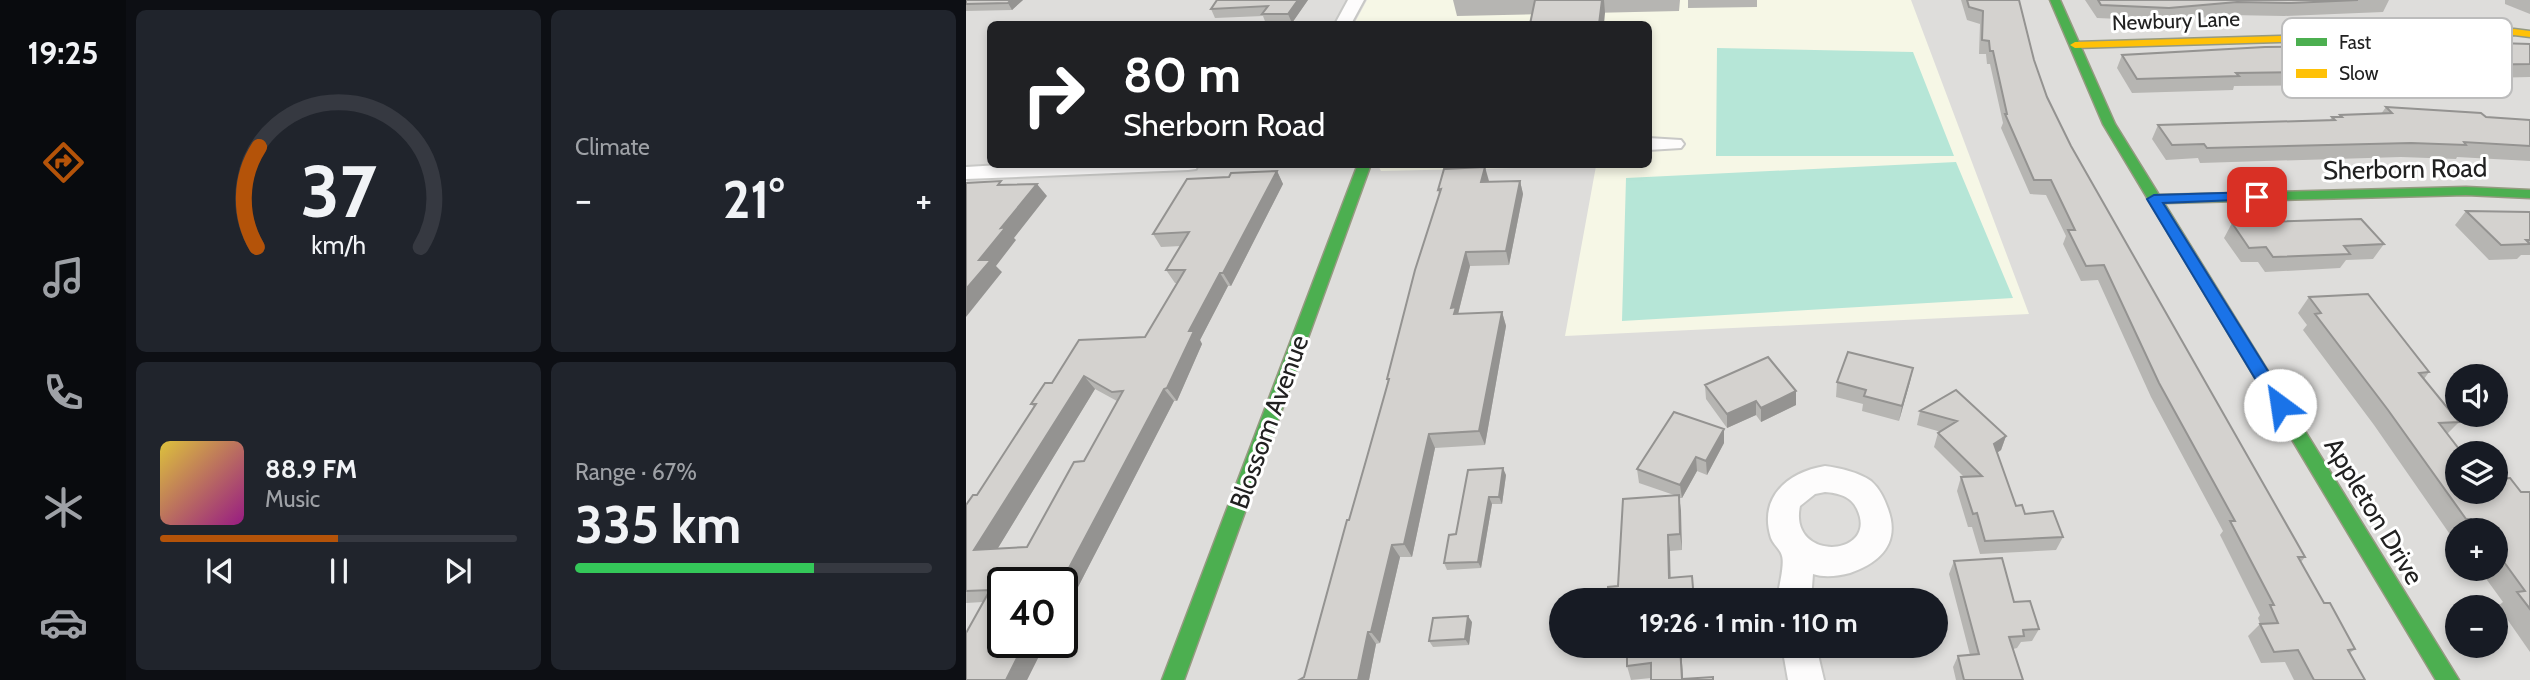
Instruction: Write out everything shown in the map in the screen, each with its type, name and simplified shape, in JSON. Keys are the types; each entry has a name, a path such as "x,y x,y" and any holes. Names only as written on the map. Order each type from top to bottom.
{"street":[{"path":"1345,21 1356,0"},
{"name":"Appleton Drive","path":"2055,0 2109,124 2448,680"},
{"name":"Newbury Lane","path":"2512,32 2530,34"},
{"name":"Newbury Lane","path":"2075,45 2282,39"},
{"path":"1652,144 1674,144"},
{"path":"966,173 1089,168"},
{"name":"Blossom Avenue","path":"1173,680 1364,168"},
{"name":"Sherborn Road","path":"2154,199 2466,191 2530,194"},
{"path":"1795,588 1799,551"},
{"path":"1801,658 1806,680"}],"shaded area":[{"path":"966,0 2530,0 2530,680 966,680"},
{"path":"1367,0 1911,0 2029,314 1565,336 1596,168 1652,168 1652,21 1356,21"},
{"path":"1380,168 1510,168 1381,171"}],"green space":[{"path":"1717,48 1913,52 1954,156 1716,156"},
{"path":"1956,162 2013,298 1622,321 1626,178"}],"building":[{"path":"966,0 1011,0 1008,3 966,4"},
{"path":"1217,0 1298,0 1288,14 1262,14 1268,6 1211,9"},
{"path":"1535,0 1602,0 1599,21 1531,21"},
{"path":"1967,0 2019,0 2034,60 2047,97 2071,146 2305,557 2298,557 2324,603 2330,603 2355,649 2348,650 2365,680 2314,680 2298,650 2274,652 2260,624 2278,623 2270,605 2274,605 2230,521 2235,521 2159,383 2104,265 2086,266 2068,230 2075,230 2051,180 2034,180 2005,114 1993,51 1990,51 1989,41 1982,40 1983,11 1969,7"},
{"path":"2098,0 2358,0 2237,2 2169,8 2101,5"},
{"path":"2512,43 2530,44 2530,64 2512,64"},
{"path":"2282,47 2282,72 2137,79 2122,55"},
{"path":"2386,107 2481,113 2486,117 2530,120 2530,146 2464,142 2466,145 2411,143 2207,148 2204,144 2172,145 2158,125 2335,120 2332,117 2342,117 2340,115 2392,113"},
{"path":"1485,168 1481,182 1520,181 1506,251 1466,252 1451,308 1456,307 1454,314 1502,312 1479,431 1429,434 1404,544 1392,545 1358,680 1299,680 1304,677 1367,457 1415,270 1441,189 1438,190 1444,169"},
{"path":"1277,171 1189,331 1194,331 1167,388 1164,389 1069,567 987,567 987,590 966,591 966,505 973,495 977,495 1036,404 1031,404 1045,383 1052,383 1079,340 1145,337 1185,270 1166,270 1189,232 1153,234 1187,179 1229,177 1231,173","holes":["1084,376 1112,392 1123,391 1084,461 1074,462 1027,547 974,550"]},
{"path":"1001,181 998,185 1037,184 979,260 991,260 966,289 966,183"},
{"path":"2466,211 2530,212 2530,240 2526,240 2530,244 2501,245"},
{"path":"2361,219 2384,244 2344,246 2350,254 2273,257 2266,247 2249,248 2232,223"},
{"path":"2368,294 2429,372 2419,373 2445,405 2445,423 2439,423 2453,441 2445,441 2445,490 2315,314 2321,313 2309,297"},
{"path":"1848,352 1913,368 1902,406 1864,396 1866,390 1837,382"},
{"path":"1768,357 1796,391 1761,408 1756,401 1727,414 1705,385"},
{"path":"1956,390 2006,436 1994,444 2016,506 2022,505 2025,514 2053,511 2063,537 1985,541 1977,513 1973,514 1961,477 1982,476 1938,433 1957,421 1920,411"},
{"path":"1674,412 1724,429 1706,461 1696,457 1680,485 1637,469"},
{"path":"1503,468 1499,497 1489,497 1478,562 1444,563 1449,535 1456,534 1468,470"},
{"path":"2508,478 2521,492 2530,492 2530,609 2517,592 2525,591 2508,568 2508,518 2465,518 2455,504 2508,504"},
{"path":"1679,495 1680,534 1668,535 1669,578 1692,576 1693,588 1608,588 1618,586 1623,499"},
{"path":"2002,558 2014,602 2030,601 2039,629 2023,630 2024,636 2009,637 2023,680 1964,680 1958,656 1979,654 1954,561"},
{"path":"987,595 987,658 1017,658 1006,680 966,680 966,633"},
{"path":"1468,616 1465,639 1429,641 1433,618"},
{"path":"1627,658 1681,658 1682,679 1713,677 1713,680 1651,680 1651,663 1627,666"}],"traffic: fast":[{"path":"2055,0 2109,124 2448,680"},
{"path":"1173,680 1364,168"},
{"path":"2154,199 2466,191 2530,194"}],"traffic: slow":[{"path":"2512,32 2530,34"},
{"path":"2075,45 2282,39"}],"route":[{"path":"2257,197 2154,199 2280,405"}]}
